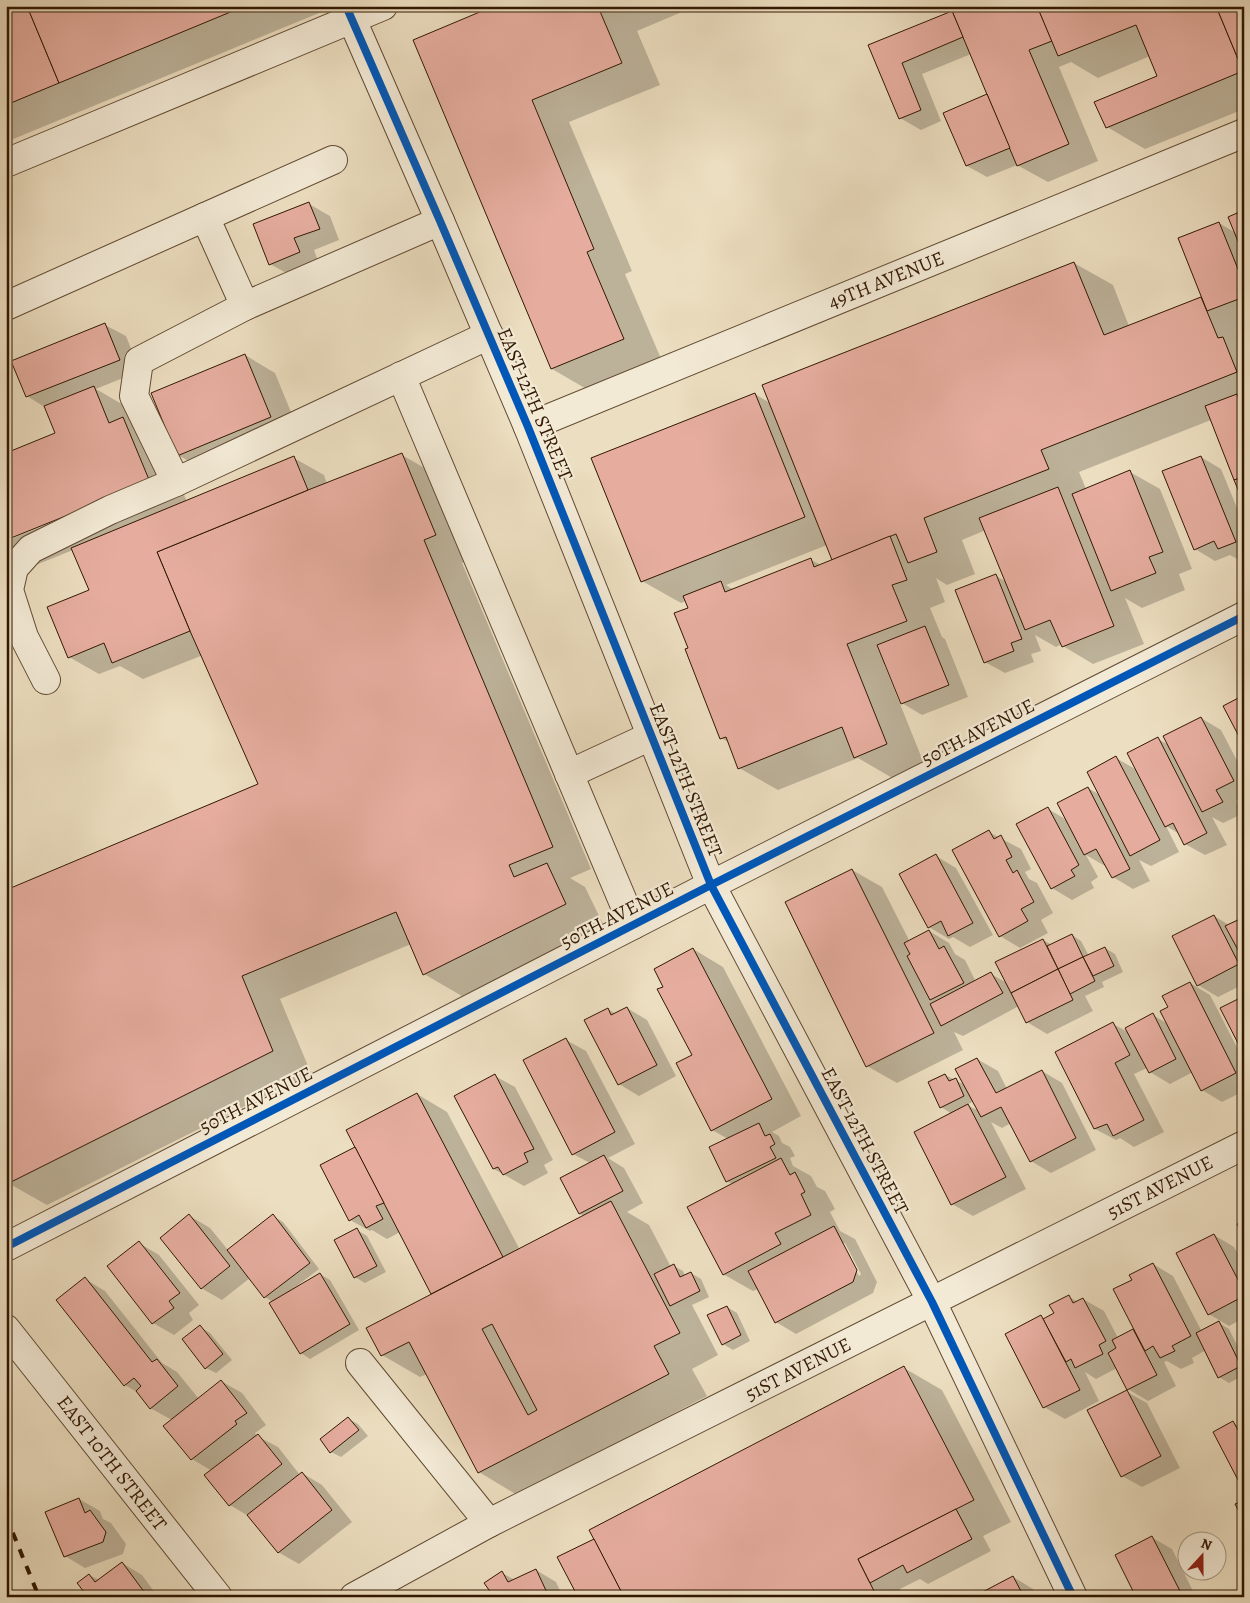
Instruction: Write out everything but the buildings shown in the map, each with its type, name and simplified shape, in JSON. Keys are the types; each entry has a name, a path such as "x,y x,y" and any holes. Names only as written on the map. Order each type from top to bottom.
{"street":[{"path":"6,163 349,13 382,6"},
{"name":"EAST 12TH STREET","path":"349,13 528,427 711,885 932,1302 1073,1597"},
{"name":"49TH AVENUE","path":"528,427 1244,133"},
{"path":"6,306 333,160"},
{"path":"205,217 245,306"},
{"path":"176,482 134,396 139,361 245,306 440,221"},
{"path":"46,680 24,637 9,590 14,568 30,549 488,335"},
{"path":"401,376 633,925"},
{"name":"50TH AVENUE","path":"6,1247 711,885 1244,616"},
{"path":"569,774 651,736"},
{"name":"51ST AVENUE","path":"354,1597 489,1523 1244,1145"},
{"name":"EAST 10TH STREET","path":"6,1329 218,1597"},
{"path":"360,1364 489,1523"}],"railway":[{"path":"6,1516 39,1597"}],"cycle path":[{"path":"346,6 528,427 711,885 932,1302 1073,1597"},
{"path":"6,1247 711,885 1244,616"}]}
